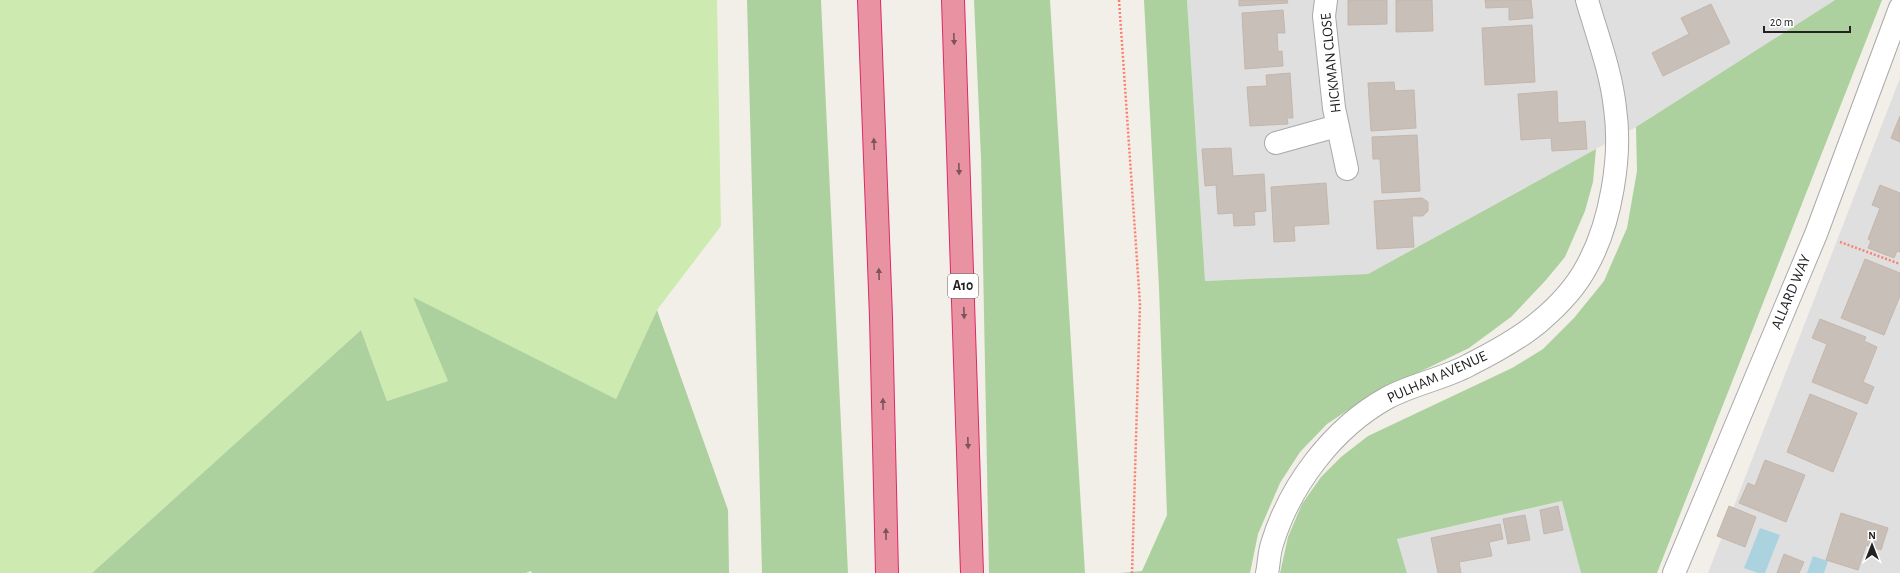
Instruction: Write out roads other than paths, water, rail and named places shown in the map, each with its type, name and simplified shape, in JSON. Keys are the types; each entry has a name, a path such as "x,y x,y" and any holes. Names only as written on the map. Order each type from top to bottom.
{"highway":[{"path":"869,0 881,317 887,573"},
{"name":"A10","path":"953,0 972,573"}],"street":[{"name":"HICKMAN CLOSE","path":"1326,0 1324,16 1337,126 1347,169"},
{"name":"PULHAM AVENUE","path":"1268,573 1272,544 1293,497 1313,464 1336,438 1366,411 1388,398 1468,366 1505,345 1538,322 1569,291 1587,266 1603,226 1614,188 1616,152 1615,108 1602,51 1587,0"},
{"name":"ALLARD WAY","path":"1674,573 1816,234 1900,8"},
{"name":"HICKMAN CLOSE","path":"1276,143 1337,126"}],"water":[{"path":"1760,528 1780,535 1765,573 1758,573 1744,568"},
{"path":"1813,556 1828,561 1824,573 1807,573"}]}
